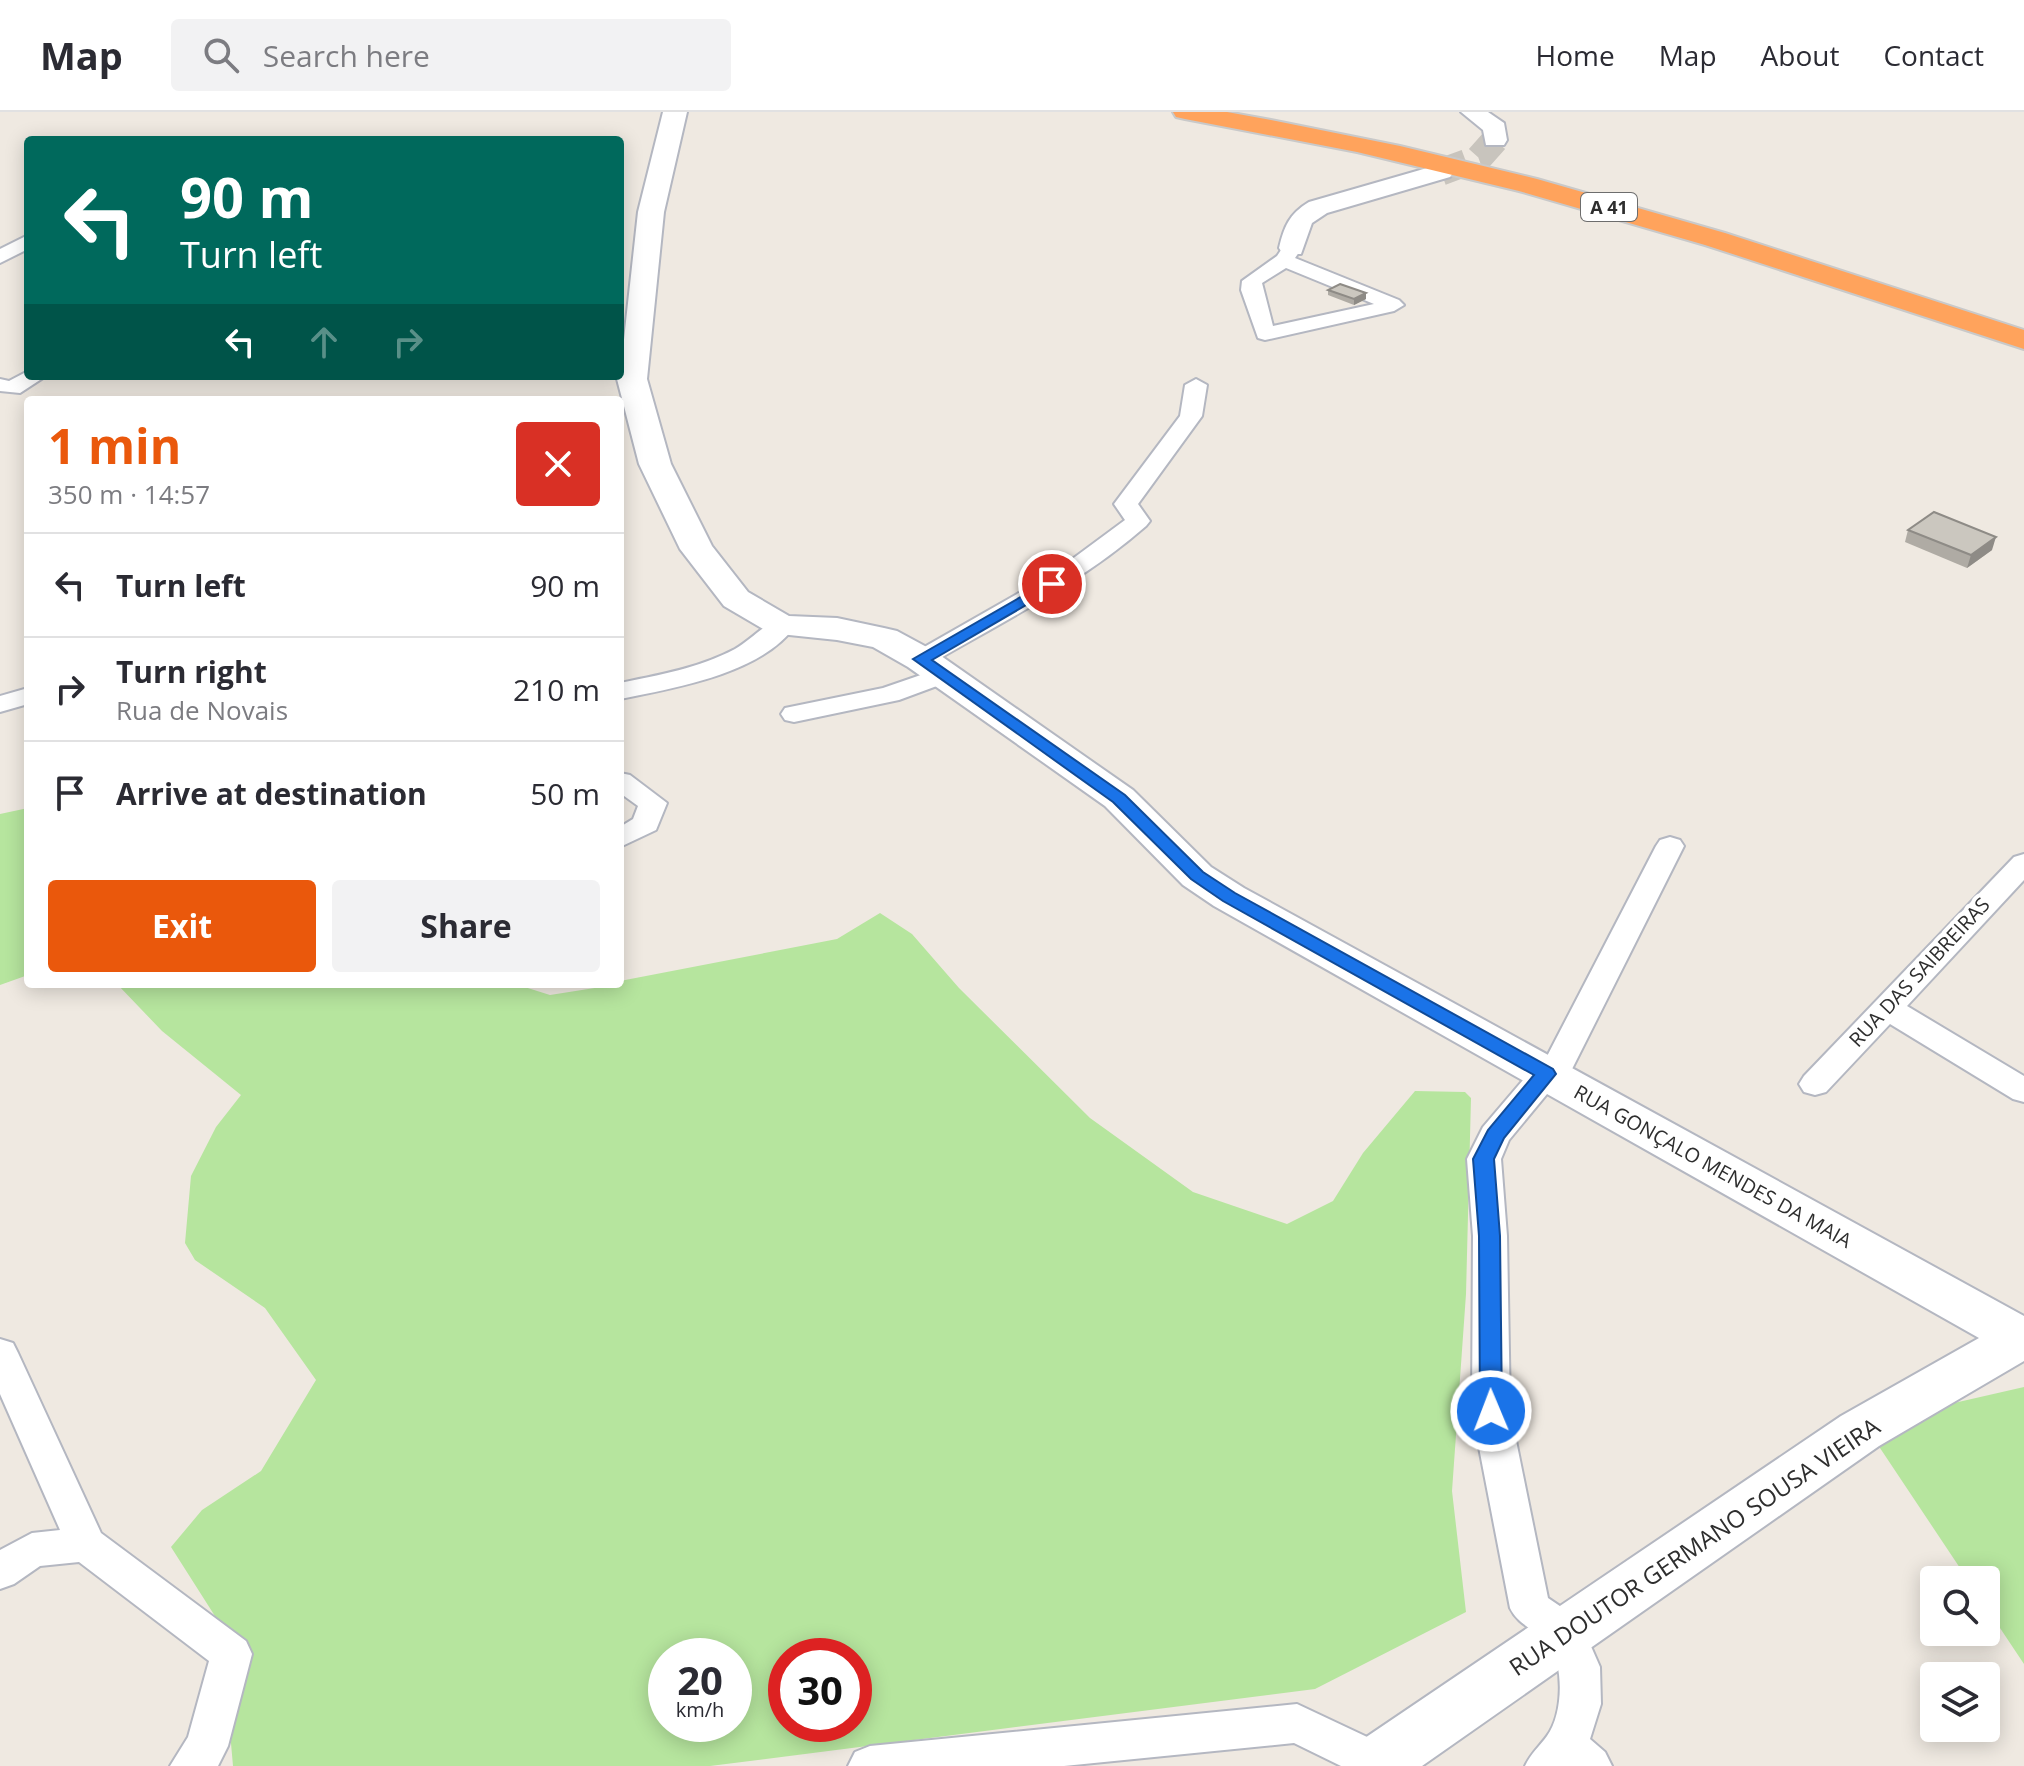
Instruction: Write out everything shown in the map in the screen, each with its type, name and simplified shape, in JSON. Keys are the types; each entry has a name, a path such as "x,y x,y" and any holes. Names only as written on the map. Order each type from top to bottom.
{"highway":[{"name":"A 41","path":"1185,112 1378,148 1552,191 1679,228 2024,340"},
{"name":"A 41","path":"1298,112 1451,143 1606,182 1938,284"}],"street":[{"path":"624,690 697,676 762,645 782,626 736,599 697,549 655,464 632,379 628,344 651,212 675,112"},
{"path":"1473,112 1495,128 1495,140"},
{"path":"1288,254 1394,305 1265,334 1251,290 1252,281 1288,254 1299,222 1306,214 1336,202 1441,172"},
{"path":"0,257 24,243"},
{"path":"0,268 21,266"},
{"path":"0,375 24,359"},
{"path":"0,385 12,388 27,380"},
{"path":"794,714 890,694 1117,542 1138,521 1126,504 1191,416 1196,385"},
{"name":"RUA GONÇALO MENDES DA MAIA","path":"782,626 837,629 884,639 932,667 1119,798 1197,876 1229,897 2023,1338"},
{"path":"0,704 24,697"},
{"path":"624,784 653,803 646,824 624,836"},
{"path":"1568,1759 1580,1704 1579,1667 1565,1632 1530,1608 1491,1411 1490,1236 1484,1159 1495,1135 1549,1075 1670,846"},
{"name":"RUA DAS SAIBREIRAS","path":"1815,1084 2024,863"},
{"path":"1886,1007 2024,1091"},
{"name":"RUA DOUTOR GERMANO SOUSA VIEIRA","path":"1379,1765 1565,1632 1860,1431 2023,1338"},
{"path":"0,1353 86,1544 231,1654 207,1746 192,1766"},
{"path":"0,1572 32,1550 86,1544"},
{"path":"870,1766 1297,1723 1379,1765"}],"green space":[{"path":"24,809 24,976 0,985 0,814"},
{"path":"880,913 912,934 959,988 1090,1118 1193,1192 1287,1224 1333,1201 1363,1153 1415,1091 1465,1092 1471,1098 1466,1294 1452,1491 1466,1612 1315,1689 710,1766 233,1766 230,1732 248,1668 171,1547 202,1510 261,1471 316,1380 265,1308 195,1260 185,1243 191,1176 216,1127 241,1095 162,1031 121,988 528,988 550,995 595,988 624,988 624,980 837,939"},
{"path":"2024,1387 2024,1664 2000,1628 2000,1566 1959,1566 1878,1445 1954,1403"}],"building":[{"path":"1340,284 1366,293 1354,299 1328,290"},
{"path":"1934,512 1996,537 1971,555 1908,530"}],"tunnel":[{"path":"1441,172 1479,158 1495,140"}],"route":[{"path":"1052,584 921,659 1119,798 1197,876 1229,897 1546,1074 1495,1135 1484,1159 1490,1236 1491,1411"}]}
